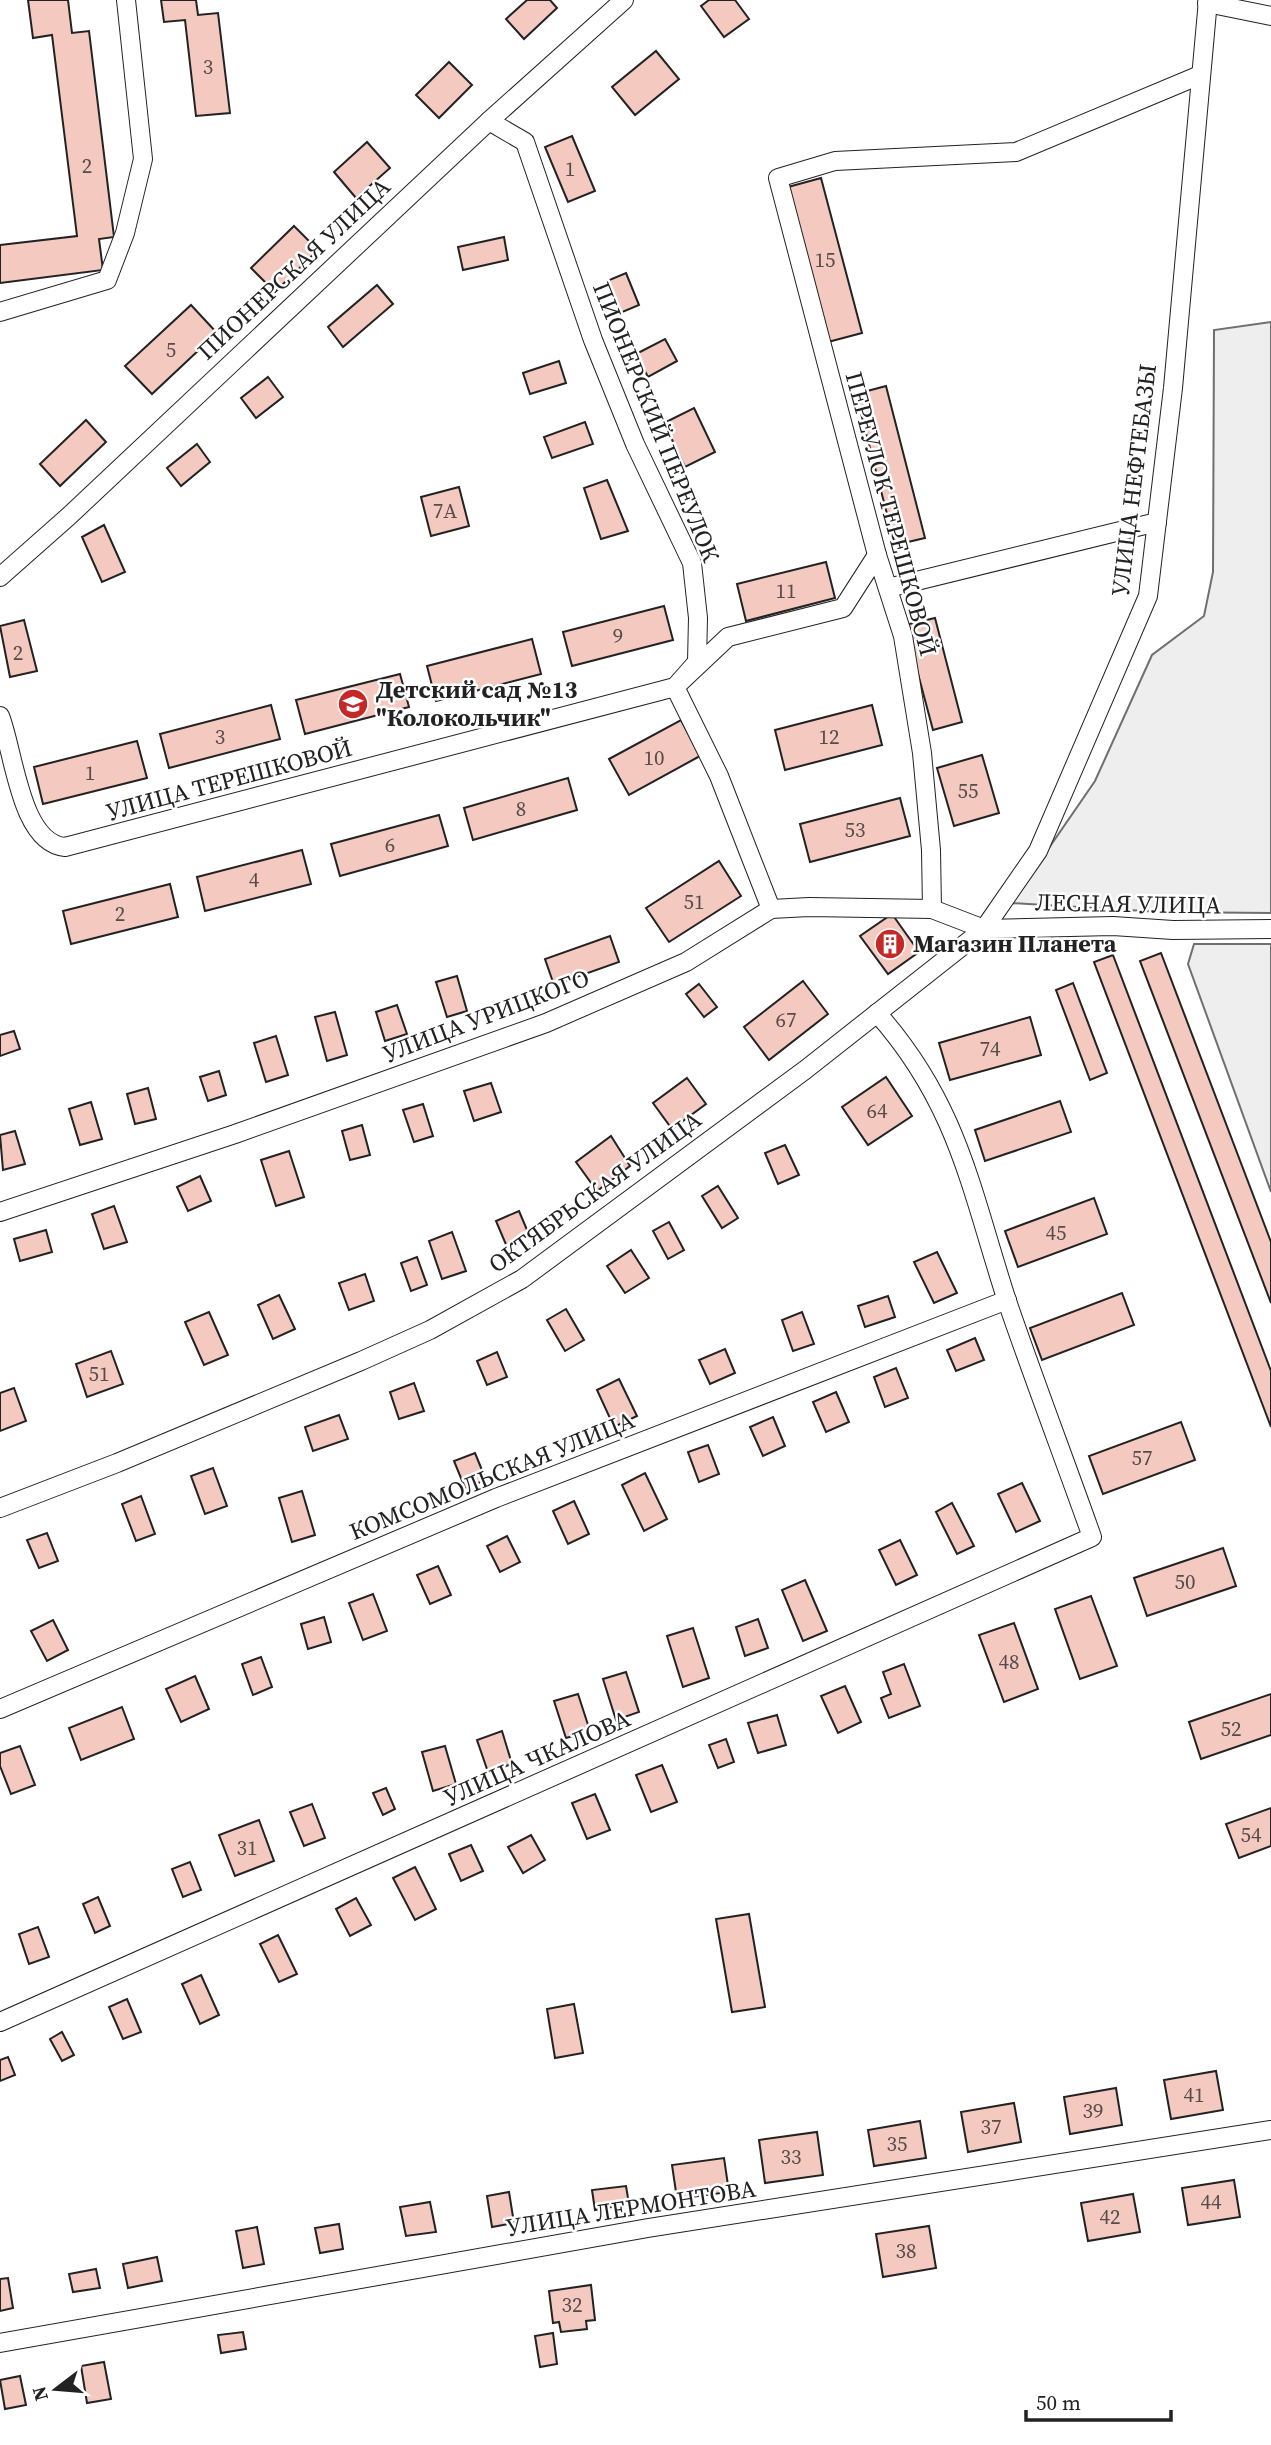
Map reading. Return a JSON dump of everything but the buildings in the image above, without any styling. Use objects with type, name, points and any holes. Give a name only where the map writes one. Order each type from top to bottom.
[{"type":"street","points":[[0,312],[107,280],[125,233],[143,159],[126,0]]},
{"type":"street","name":"ПИОНЕРСКАЯ УЛИЦА","points":[[0,577],[69,516],[489,121],[624,0]]},
{"type":"street","points":[[1208,1],[1271,16]]},
{"type":"street","name":"УЛИЦА НЕФТЕБАЗЫ","points":[[984,929],[1038,850],[1148,596],[1173,388],[1208,1]]},
{"type":"street","name":"ПЕРЕУЛОК ТЕРЕШКОВОЙ","points":[[932,909],[931,850],[922,753],[903,636],[877,555],[778,178],[835,161],[1016,152],[1200,75]]},
{"type":"street","name":"ПИОНЕРСКИЙ ПЕРЕУЛОК","points":[[489,121],[525,142],[593,341],[635,444],[692,563],[698,618],[697,662],[675,687]]},
{"type":"street","points":[[888,588],[1157,522]]},
{"type":"street","name":"УЛИЦА ТЕРЕШКОВОЙ","points":[[0,716],[26,809],[38,832],[52,846],[65,847],[675,687],[728,637],[843,608],[877,555]]},
{"type":"street","points":[[675,687],[719,776],[771,909]]},
{"type":"street","name":"УЛИЦА УРИЦКОГО","points":[[1,1209],[235,1134],[546,1023],[686,962],[771,909],[932,909],[984,929]]},
{"type":"street","name":"ЛЕСНАЯ УЛИЦА","points":[[984,929],[1114,926],[1173,930],[1271,929]]},
{"type":"street","name":"ОКТЯБРЬСКАЯ УЛИЦА","points":[[0,1508],[117,1463],[361,1361],[430,1330],[522,1279],[805,1070],[984,929]]},
{"type":"street","points":[[877,1013],[902,1041],[937,1094],[970,1174],[1007,1300]]},
{"type":"street","name":"УЛИЦА ЧКАЛОВА","points":[[0,2022],[1092,1537],[1007,1300]]},
{"type":"street","name":"КОМСОМОЛЬСКАЯ УЛИЦА","points":[[0,1709],[496,1498],[1007,1300]]},
{"type":"street","name":"УЛИЦА ЛЕРМОНТОВА","points":[[0,2343],[648,2228],[1271,2130]]},
{"type":"shaded area","points":[[1271,322],[1271,913],[1161,912],[1011,903],[1095,781],[1152,655],[1204,616],[1213,572],[1214,330]]},
{"type":"shaded area","points":[[1194,944],[1271,944],[1271,1192],[1188,964]]},
{"type":"place","name":"Детский сад №13 \"Колокольчик\"","points":[[353,704]]},
{"type":"place","name":"Магазин Планета","points":[[890,944]]}]
